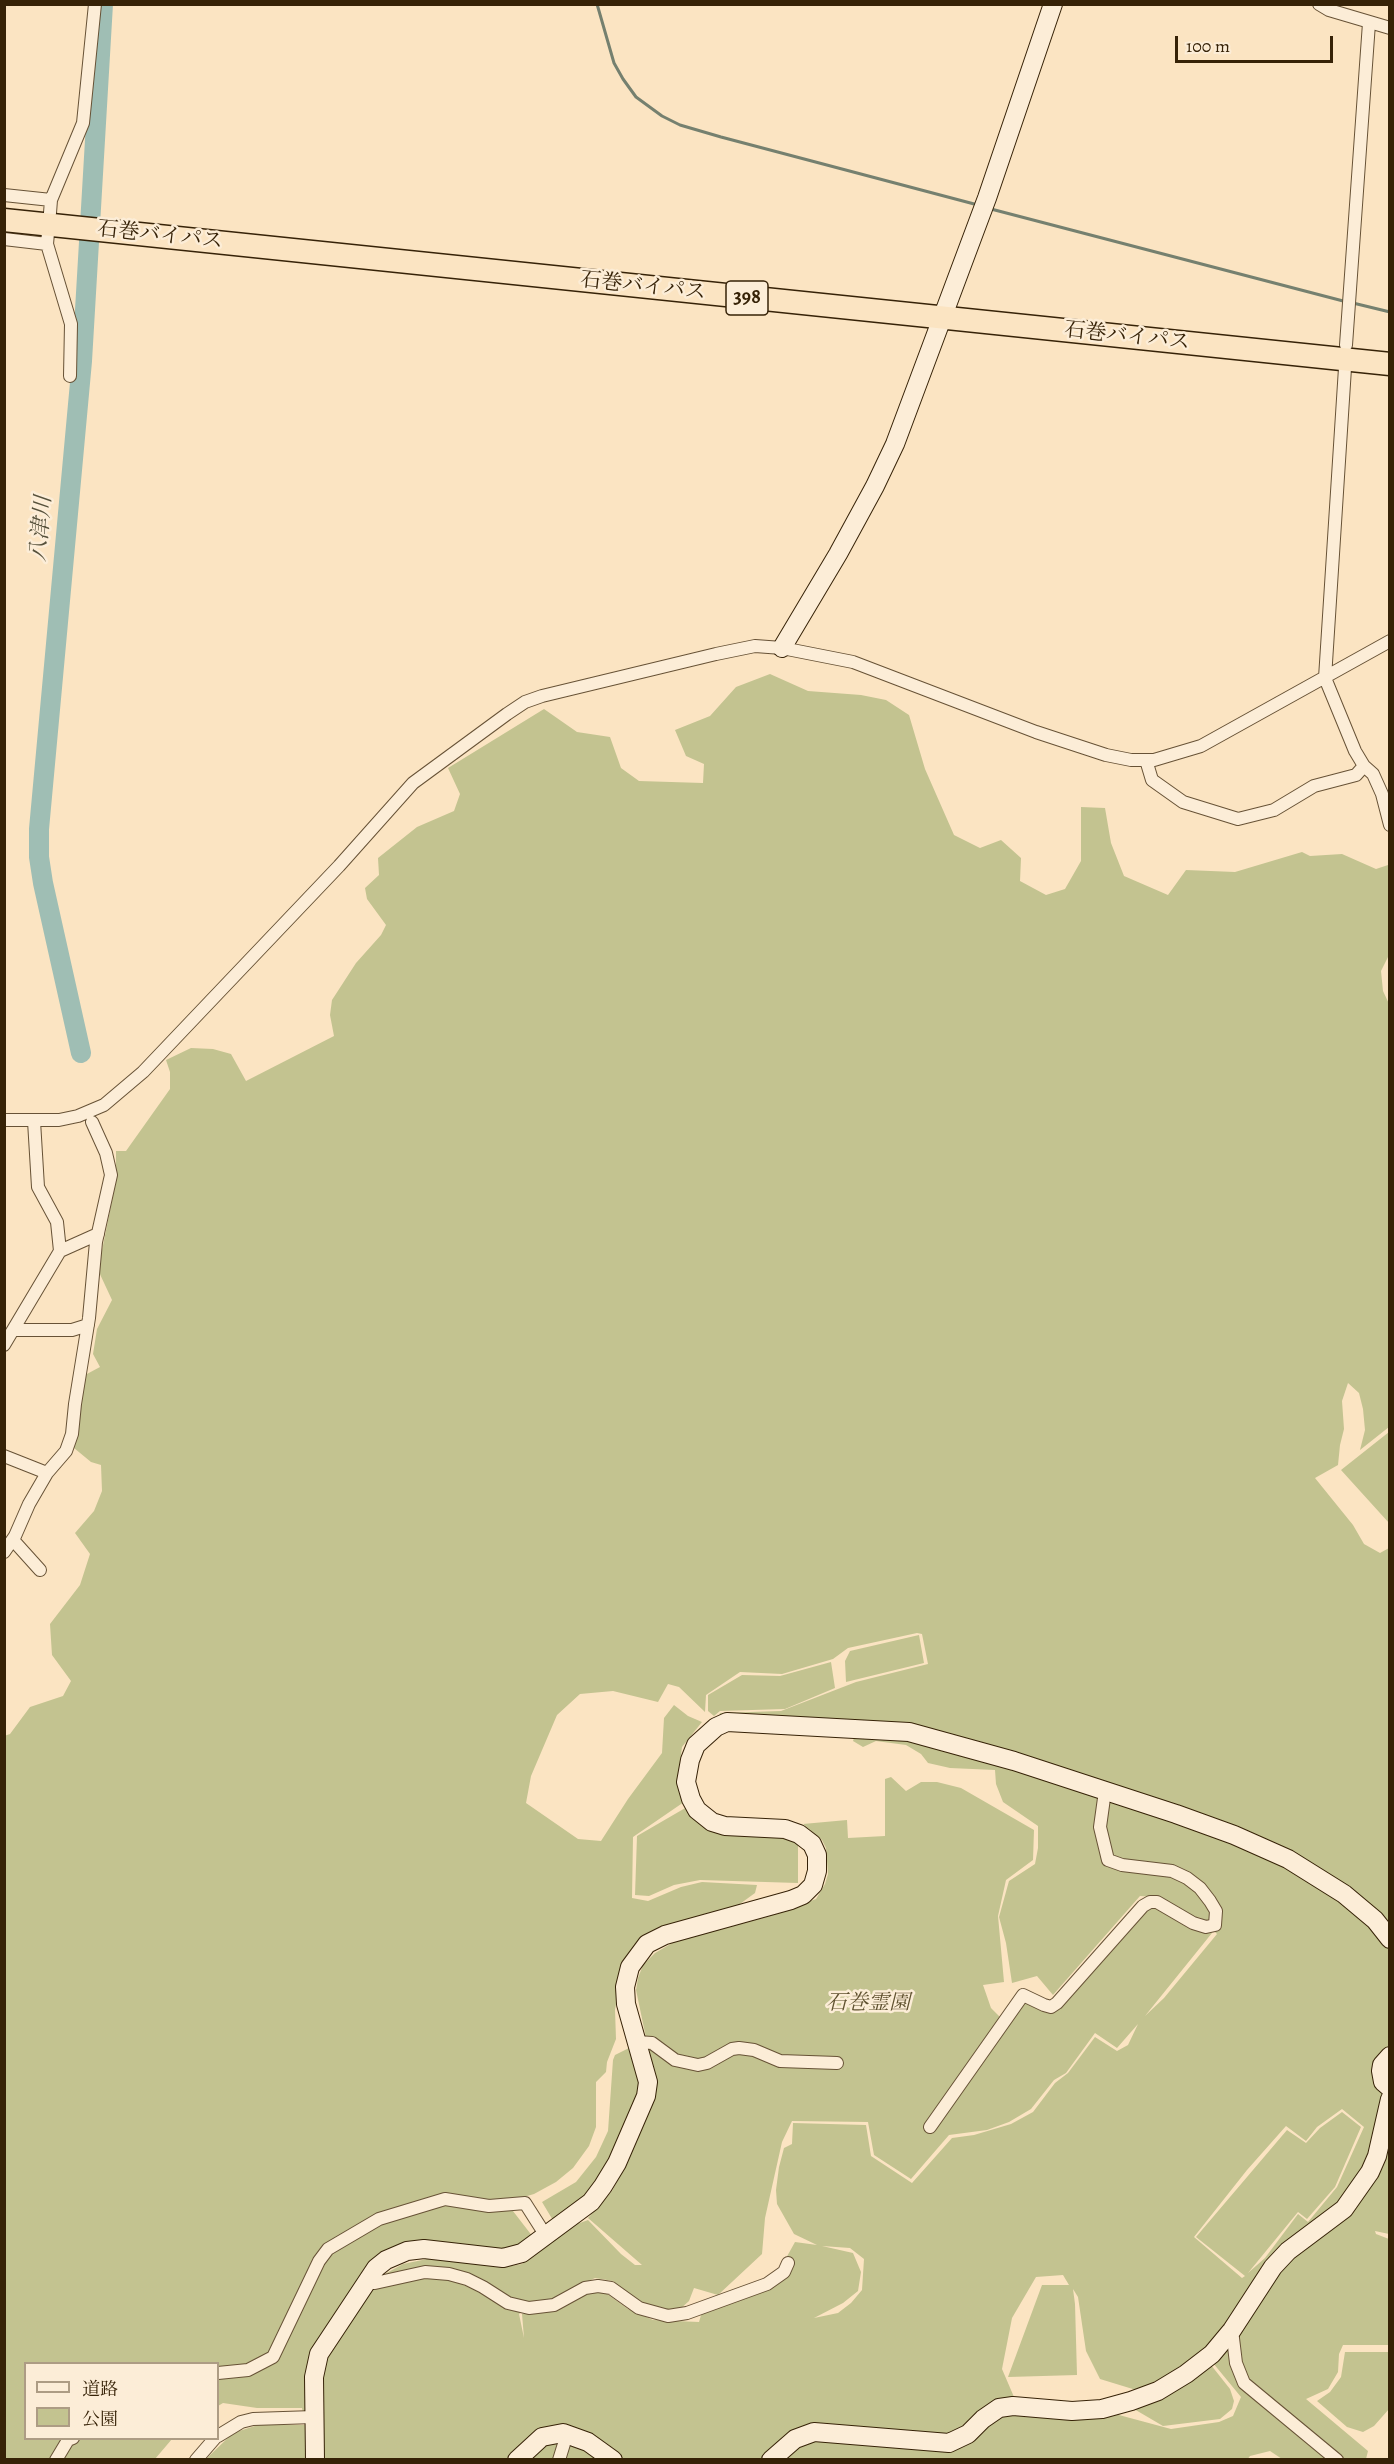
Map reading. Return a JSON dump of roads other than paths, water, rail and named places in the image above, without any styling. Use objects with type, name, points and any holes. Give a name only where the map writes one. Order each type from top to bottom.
[{"type":"highway","name":"石巻バイパス","points":[[4,220],[1389,364]]},
{"type":"street","points":[[4,195],[50,206],[83,123],[95,4]]},
{"type":"street","points":[[782,648],[875,486],[894,444],[983,207],[1053,4]]},
{"type":"street","points":[[1319,4],[1389,28]]},
{"type":"street","points":[[1346,345],[1369,23]]},
{"type":"street","points":[[4,239],[47,238],[71,324],[70,376]]},
{"type":"street","points":[[1345,368],[1325,678],[1355,751],[1364,766],[1373,774],[1382,794],[1389,825]]},
{"type":"street","points":[[4,1120],[59,1120],[78,1116],[105,1105],[143,1072],[332,874],[413,783],[525,702],[716,654],[755,646],[782,648],[853,662],[969,708],[1096,752],[1131,760],[1146,760],[1178,754],[1201,746],[1389,640]]},
{"type":"street","points":[[1146,760],[1152,780],[1183,802],[1238,819],[1275,810],[1314,786],[1356,775],[1364,766]]},
{"type":"street","points":[[34,1121],[38,1187],[57,1222],[60,1251]]},
{"type":"street","points":[[4,1552],[47,1473],[66,1451],[72,1434],[98,1234],[111,1175],[106,1152],[92,1122]]},
{"type":"street","points":[[4,1345],[15,1330],[43,1276],[60,1251],[98,1234]]},
{"type":"street","points":[[15,1330],[72,1330],[88,1324]]},
{"type":"street","points":[[4,1456],[47,1473]]},
{"type":"street","points":[[13,1539],[40,1570]]},
{"type":"street","points":[[315,2460],[314,2377],[319,2354],[376,2268],[407,2251],[424,2249],[503,2258],[522,2253],[591,2202],[617,2163],[646,2096],[648,2082],[626,2004],[625,1987],[630,1967],[648,1944],[665,1935],[790,1900],[803,1894],[813,1885],[817,1871],[817,1855],[812,1844],[799,1834],[784,1829],[725,1826],[712,1822],[698,1810],[691,1799],[687,1782],[690,1760],[696,1745],[716,1726],[728,1722],[909,1732],[1014,1761],[1224,1831],[1288,1859],[1344,1894],[1375,1920],[1389,1939]]},
{"type":"street","points":[[930,2127],[1023,1995],[1051,2007],[1057,2003],[1143,1906],[1156,1902],[1193,1923],[1206,1926],[1215,1925],[1216,1911],[1200,1888],[1187,1878],[1172,1871],[1122,1865],[1108,1860],[1100,1827],[1105,1791]]},
{"type":"street","points":[[637,2042],[652,2043],[675,2060],[698,2065],[707,2064],[732,2049],[740,2048],[754,2050],[780,2061],[837,2063]]},
{"type":"street","points":[[1389,2056],[1381,2070],[1383,2082],[1389,2088]]},
{"type":"street","points":[[771,2460],[795,2439],[814,2432],[949,2443],[968,2434],[983,2419],[999,2408],[1014,2406],[1072,2411],[1102,2409],[1158,2391],[1212,2355],[1232,2330],[1273,2267],[1288,2251],[1344,2209],[1360,2188],[1377,2156],[1389,2099]]},
{"type":"street","points":[[219,2373],[248,2370],[273,2357],[314,2271],[328,2249],[379,2219],[445,2199],[489,2206],[525,2204],[546,2236]]},
{"type":"street","points":[[365,2283],[375,2283],[425,2272],[449,2274],[467,2279],[508,2302],[529,2308],[554,2305],[585,2288],[598,2286],[611,2288],[639,2308],[668,2316],[687,2313],[767,2284],[784,2272],[788,2263]]},
{"type":"street","points":[[1232,2330],[1236,2363],[1244,2383],[1337,2460]]},
{"type":"street","points":[[219,2435],[240,2422],[253,2419],[314,2417]]},
{"type":"street","points":[[517,2460],[542,2438],[562,2433],[588,2442],[613,2460]]},
{"type":"street","points":[[558,2460],[567,2434]]},
{"type":"street","points":[[56,2460],[68,2440]]},
{"type":"street","points":[[195,2460],[213,2440]]},
{"type":"waterway","name":"八津川","points":[[81,1053],[43,883],[39,857],[39,829],[82,361],[103,4]]},
{"type":"waterway","points":[[597,4],[614,63],[623,79],[636,97],[662,116],[680,125],[721,137],[978,205]]},
{"type":"waterway","points":[[991,209],[1347,302]]},
{"type":"waterway","points":[[1353,303],[1390,312]]},
{"type":"park label","name":"石巻霊園","points":[[868,2004]]}]
